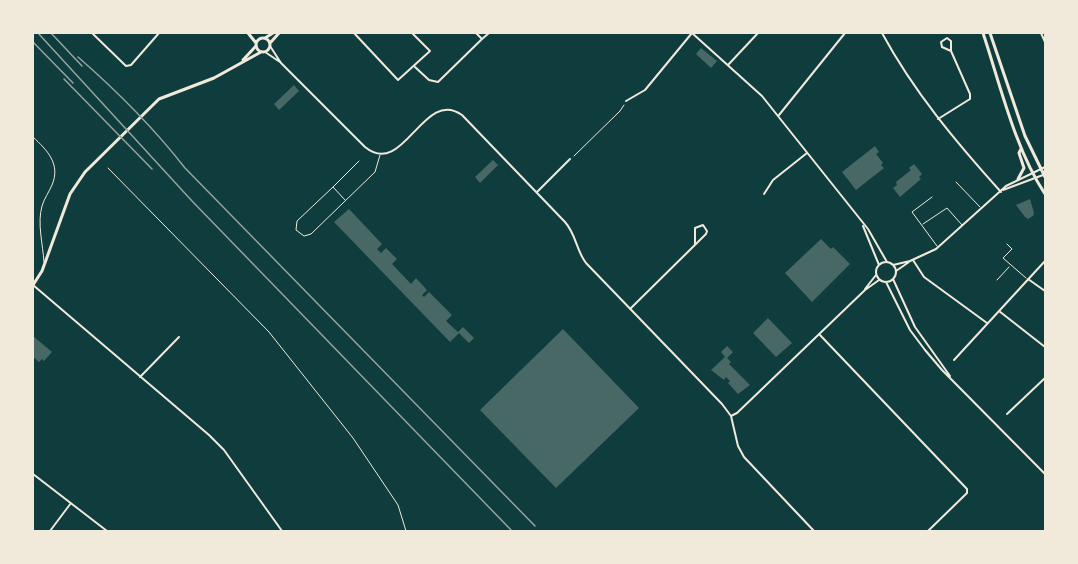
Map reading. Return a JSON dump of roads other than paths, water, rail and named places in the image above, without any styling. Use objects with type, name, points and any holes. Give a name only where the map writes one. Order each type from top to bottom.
[{"type":"main road","points":[[248,33],[263,52]]},
{"type":"main road","points":[[254,33],[270,45]]},
{"type":"main road","points":[[242,62],[256,44],[273,33]]},
{"type":"main road","points":[[33,285],[44,266],[74,187],[108,150],[159,99],[214,78],[263,52],[279,33]]},
{"type":"main road","points":[[983,33],[1021,148],[1045,194]]},
{"type":"main road","points":[[990,33],[1025,135],[1045,176]]},
{"type":"main road","points":[[1018,179],[1024,168],[1019,153],[1021,148]]},
{"type":"street","points":[[92,33],[124,65],[128,66],[159,33]]},
{"type":"street","points":[[354,33],[398,80],[430,51],[412,33]]},
{"type":"street","points":[[476,33],[482,39]]},
{"type":"street","points":[[414,66],[429,80],[438,82],[489,33]]},
{"type":"street","points":[[626,101],[645,90],[692,33],[759,92],[779,116],[863,226],[879,265]]},
{"type":"street","points":[[728,65],[758,33]]},
{"type":"street","points":[[779,116],[845,33]]},
{"type":"street","points":[[882,33],[909,78],[938,119],[1002,191]]},
{"type":"street","points":[[1041,33],[1045,42]]},
{"type":"street","points":[[938,119],[968,101],[970,96],[951,51],[950,40],[943,39],[942,47],[951,51]]},
{"type":"street","points":[[270,45],[281,63],[365,147],[380,155],[396,149],[436,112],[452,109],[462,115],[569,226],[581,257],[731,416],[738,446],[744,457],[814,531]]},
{"type":"street","points":[[263,52],[281,63]]},
{"type":"street","points":[[764,194],[773,180],[807,153]]},
{"type":"street","points":[[537,192],[570,159]]},
{"type":"street","points":[[956,383],[928,348],[915,327],[893,279],[896,271],[938,248],[981,208],[1018,179],[1045,167]]},
{"type":"street","points":[[1002,191],[1045,176]]},
{"type":"street","points":[[630,309],[695,245],[706,234],[707,231],[703,225],[695,228],[695,245]]},
{"type":"street","points":[[863,226],[868,229],[886,262],[893,265],[911,261]]},
{"type":"street","points":[[911,261],[924,277],[987,323]]},
{"type":"street","points":[[954,360],[1045,261]]},
{"type":"street","points":[[865,290],[876,275],[879,265],[886,262]]},
{"type":"street","points":[[893,265],[896,271]]},
{"type":"street","points":[[876,275],[879,280],[886,282],[893,279]]},
{"type":"street","points":[[1028,279],[1045,291]]},
{"type":"street","points":[[731,416],[737,413],[865,290],[879,280]]},
{"type":"street","points":[[886,282],[910,330],[942,370],[1045,474]]},
{"type":"street","points":[[33,285],[209,435],[224,450],[282,531]]},
{"type":"street","points":[[999,311],[1045,347]]},
{"type":"street","points":[[819,334],[967,489],[967,493],[928,531]]},
{"type":"street","points":[[140,377],[179,337]]},
{"type":"street","points":[[1007,414],[1045,378]]},
{"type":"street","points":[[33,474],[107,531]]},
{"type":"street","points":[[50,531],[71,503]]},
{"type":"lane","points":[[33,137],[51,156],[54,164],[54,181],[42,206],[44,266]]},
{"type":"lane","points":[[359,161],[297,221],[298,232],[304,236],[311,234],[375,172],[380,155]]},
{"type":"lane","points":[[956,182],[981,208]]},
{"type":"lane","points":[[333,187],[345,200]]},
{"type":"lane","points":[[932,197],[912,212],[938,248]]},
{"type":"lane","points":[[922,226],[947,208],[962,226]]},
{"type":"lane","points":[[1007,244],[1012,249],[1003,258],[1028,279]]},
{"type":"lane","points":[[997,280],[1011,265]]},
{"type":"railway","points":[[38,33],[192,201],[512,531]]},
{"type":"railway","points":[[51,33],[82,66]]},
{"type":"railway","points":[[33,42],[73,83]]},
{"type":"railway","points":[[78,57],[134,110],[185,168],[535,526]]},
{"type":"railway","points":[[64,79],[152,169]]}]
